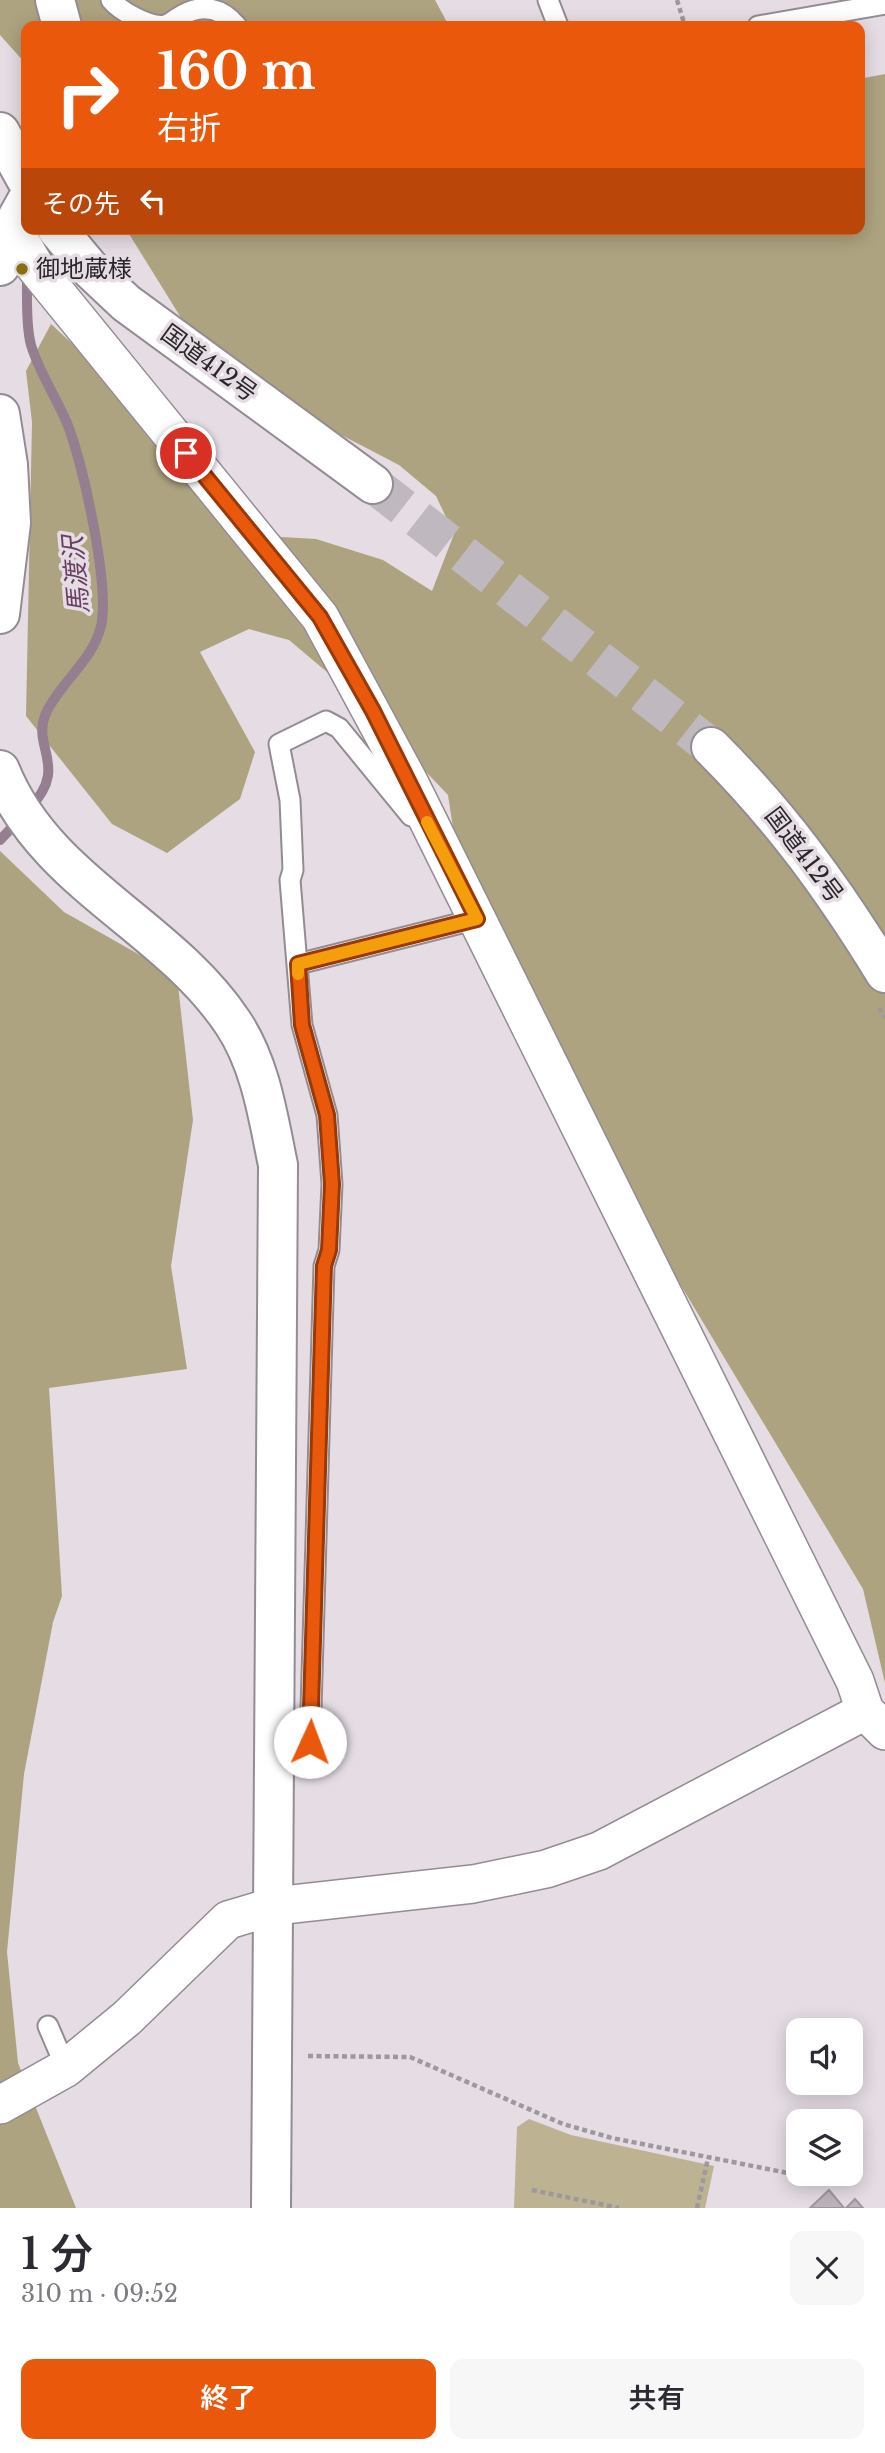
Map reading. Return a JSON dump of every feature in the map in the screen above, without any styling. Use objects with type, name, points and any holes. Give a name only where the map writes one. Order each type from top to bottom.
[{"type":"main road","points":[[55,0],[61,21]]},
{"type":"main road","points":[[0,132],[21,170]]},
{"type":"main road","points":[[0,266],[20,215]]},
{"type":"main road","name":"国道412号","points":[[62,235],[92,271],[126,303],[373,484]]},
{"type":"main road","points":[[0,414],[8,465],[11,523],[0,614]]},
{"type":"main road","name":"国道412号","points":[[711,747],[755,790],[811,859],[885,973]]},
{"type":"main road","points":[[0,770],[10,794],[30,826],[54,856],[191,971],[234,1024],[262,1087],[278,1165],[271,2208]]},
{"type":"street","points":[[0,2105],[66,2068],[127,2018],[228,1920],[275,1906],[473,1884],[546,1869],[610,1845],[875,1721],[373,711],[320,617],[36,268],[26,235]]},
{"type":"lane","points":[[111,0],[120,9],[148,21]]},
{"type":"lane","points":[[548,0],[556,21]]},
{"type":"lane","points":[[787,21],[885,4]]},
{"type":"lane","points":[[173,21],[192,10],[204,7],[216,10],[230,21]]},
{"type":"lane","points":[[276,1744],[310,1742],[324,1266],[329,1250],[332,1184],[327,1115],[302,1025],[290,880],[293,870],[290,800],[279,744],[326,721],[339,728],[411,816],[422,811]]},
{"type":"lane","points":[[298,964],[477,919]]},
{"type":"lane","points":[[48,2026],[66,2068]]},
{"type":"path","points":[[677,0],[683,21]]},
{"type":"path","points":[[274,2055],[410,2057],[563,2124],[786,2173]]},
{"type":"path","points":[[697,2208],[708,2158]]},
{"type":"path","points":[[532,2190],[619,2208]]},
{"type":"shaded area","points":[[0,0],[435,0],[446,21],[21,21],[21,58],[0,35]]},
{"type":"shaded area","points":[[885,74],[885,1683],[863,1589],[508,997],[467,919],[448,795],[346,688],[289,640],[249,629],[200,652],[255,752],[240,799],[167,853],[112,824],[26,716],[32,422],[26,371],[51,324],[281,537],[316,539],[383,560],[432,591],[454,534],[436,496],[399,465],[303,415],[188,329],[130,235],[865,235],[865,78]]},
{"type":"shaded area","points":[[0,851],[64,912],[177,976],[193,1120],[171,1266],[187,1369],[49,1388],[62,1596],[53,1622],[24,1774],[7,1952],[18,2063],[76,2208],[0,2208]]},
{"type":"shaded area","points":[[529,2119],[571,2135],[714,2166],[705,2208],[514,2208],[517,2127]]},
{"type":"building","points":[[829,2190],[844,2208],[810,2208]]},
{"type":"building","points":[[855,2199],[863,2208],[846,2208]]},
{"type":"waterway","name":"馬渡沢","points":[[27,282],[29,338],[38,365],[67,423],[80,466],[93,524],[103,607],[97,638],[47,711],[42,735],[47,757],[47,780],[41,794],[29,809]]},
{"type":"waterway","name":"馬渡沢","points":[[0,840],[19,820]]},
{"type":"tunnel","points":[[373,484],[711,747]]},
{"type":"slow traffic","points":[[298,974],[298,964],[477,919],[427,822]]},
{"type":"place","name":"御地蔵様","points":[[22,269]]},
{"type":"route","points":[[186,453],[320,617],[373,711],[477,919],[298,964],[302,1025],[327,1115],[332,1184],[329,1250],[324,1266],[310,1742]]}]
